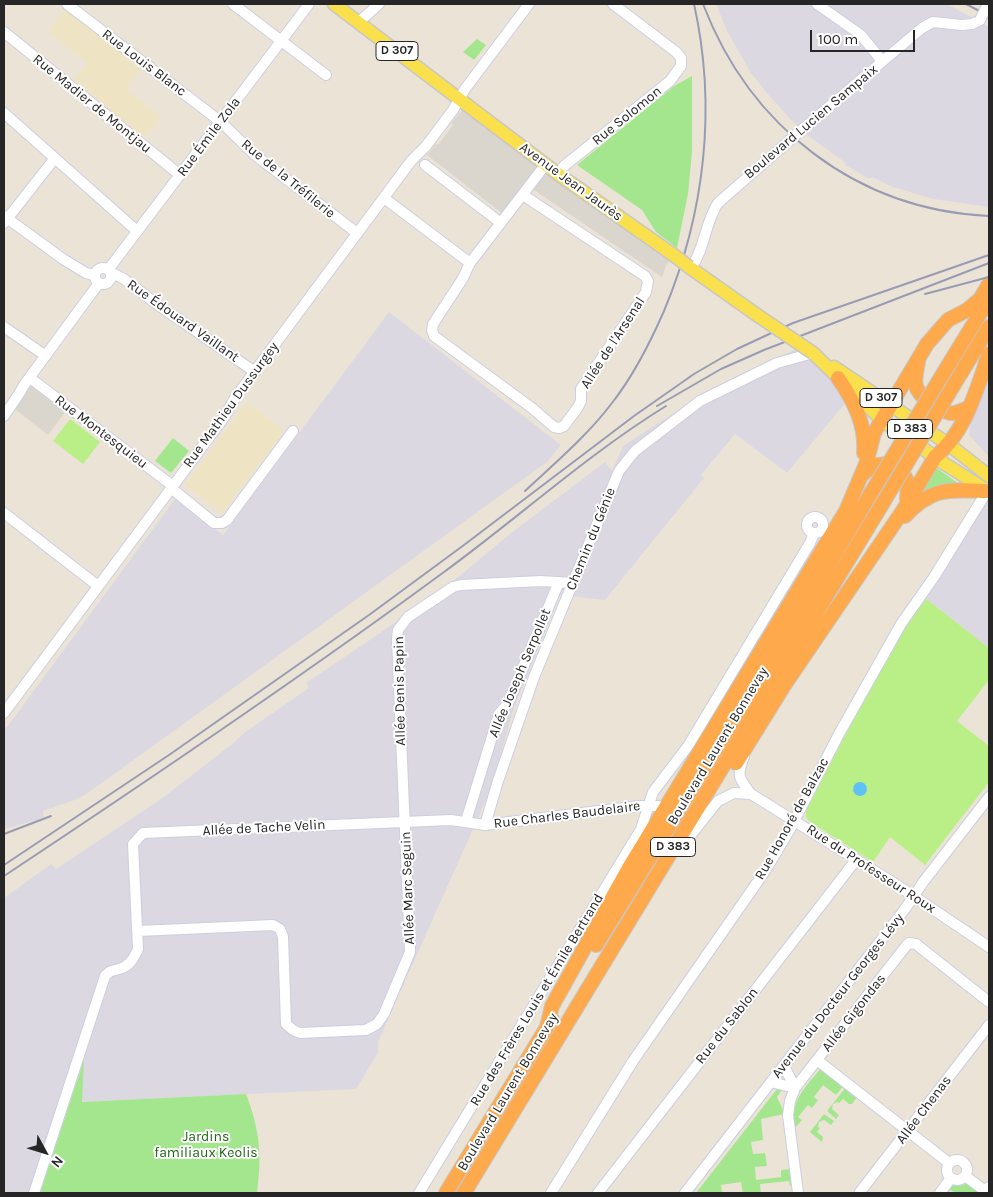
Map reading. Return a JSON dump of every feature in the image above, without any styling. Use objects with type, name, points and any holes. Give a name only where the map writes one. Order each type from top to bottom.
[{"type":"highway","points":[[547,1027],[552,1006],[629,868],[853,497],[866,464],[872,438],[890,404],[930,339],[948,320],[972,306],[987,292]]},
{"type":"highway","name":"Boulevard Laurent Bonnevay","points":[[446,1193],[800,614],[949,364],[987,292]]},
{"type":"highway","name":"Boulevard Laurent Bonnevay","points":[[467,1190],[989,327]]},
{"type":"highway","points":[[652,882],[683,845],[770,708],[902,512],[934,457],[948,444],[960,428],[989,354]]},
{"type":"highway","points":[[919,357],[916,382],[921,394],[938,407],[951,413],[968,408]]},
{"type":"highway","points":[[838,378],[853,400],[862,423],[865,446],[861,476]]},
{"type":"highway","points":[[861,476],[874,466],[884,463],[901,471],[909,487],[902,512]]},
{"type":"highway","points":[[884,539],[912,509],[921,501],[934,494],[954,490],[989,490]]},
{"type":"main road","name":"Avenue Jean Jaurès","points":[[334,4],[558,174],[813,353]]},
{"type":"main road","name":"D 307","points":[[813,353],[882,420],[934,457]]},
{"type":"main road","name":"D 307","points":[[813,353],[948,444]]},
{"type":"main road","points":[[948,444],[989,476]]},
{"type":"main road","points":[[934,457],[989,490]]},
{"type":"street","name":"Rue Louis Blanc","points":[[67,4],[221,122]]},
{"type":"street","points":[[233,4],[326,75]]},
{"type":"street","name":"Rue Émile Zola","points":[[109,271],[137,230],[309,4]]},
{"type":"street","points":[[358,22],[379,4]]},
{"type":"street","name":"Rue Mathieu Dussurgey","points":[[4,713],[225,416],[235,398],[357,233],[411,161],[426,146],[453,110],[465,89],[529,4]]},
{"type":"street","name":"Rue Solomon","points":[[558,174],[564,166],[670,81],[681,66],[681,58],[676,52],[613,4]]},
{"type":"street","points":[[817,4],[861,34],[882,61]]},
{"type":"street","name":"Boulevard Lucien Sampaix","points":[[690,267],[698,255],[713,210],[718,203],[922,28],[933,22],[962,25],[972,24],[980,20],[988,4]]},
{"type":"street","name":"Rue Madier de Montjau","points":[[4,32],[180,175]]},
{"type":"street","points":[[4,113],[137,230]]},
{"type":"street","name":"Rue de la Tréfilerie","points":[[221,122],[255,155],[357,233]]},
{"type":"street","points":[[55,158],[5,219],[63,259],[97,279]]},
{"type":"street","name":"Allée de l'Arsenal","points":[[523,195],[645,276],[648,281],[646,292],[581,389],[581,401],[578,407],[564,426],[559,428],[554,427],[532,408],[434,336],[432,330],[433,324],[463,278],[470,263],[546,164]]},
{"type":"street","points":[[425,165],[501,222]]},
{"type":"street","points":[[384,198],[470,263]]},
{"type":"street","points":[[4,416],[97,279],[98,269],[105,268],[109,271]]},
{"type":"street","name":"Rue Édouard Vaillant","points":[[109,271],[124,279],[255,372]]},
{"type":"street","points":[[4,327],[46,356]]},
{"type":"street","name":"Chemin du Génie","points":[[485,825],[534,677],[619,471],[635,451],[700,401],[778,363],[813,353]]},
{"type":"street","name":"Rue Montesquieu","points":[[30,378],[172,487],[214,522],[222,523],[228,520],[294,431]]},
{"type":"street","name":"Rue Honoré de Balzac","points":[[551,1193],[633,1061],[765,870],[794,820],[867,682],[901,624],[934,577],[989,490]]},
{"type":"street","name":"Rue des Frères Louis et Émile Bertrand","points":[[420,1193],[641,829],[653,792],[688,746],[806,551],[814,533],[807,527],[810,520],[818,518],[823,524],[837,518],[853,497]]},
{"type":"street","points":[[4,513],[98,586]]},
{"type":"street","name":"Allée Joseph Serpollet","points":[[466,821],[499,714],[508,703],[559,582]]},
{"type":"street","name":"Allée Denis Papin","points":[[405,822],[396,639],[402,623],[447,590],[461,585],[573,583]]},
{"type":"street","points":[[751,794],[741,782],[739,771],[745,754],[770,708]]},
{"type":"street","points":[[683,845],[718,801],[734,793],[751,794]]},
{"type":"street","name":"Rue du Professeur Roux","points":[[751,794],[914,896],[989,947]]},
{"type":"street","name":"Avenue du Docteur Georges Lévy","points":[[685,1193],[989,797]]},
{"type":"street","name":"Rue Charles Baudelaire","points":[[485,825],[649,805],[666,808]]},
{"type":"street","name":"Allée de Tache Velin","points":[[34,1193],[105,976],[110,970],[120,969],[132,961],[138,949],[133,844],[143,833],[451,820],[485,825]]},
{"type":"street","name":"Allée Marc Seguin","points":[[138,931],[273,925],[280,929],[283,937],[286,1024],[300,1033],[366,1030],[377,1024],[384,1014],[410,952],[405,822]]},
{"type":"street","name":"Rue du Sablon","points":[[598,1193],[856,860]]},
{"type":"street","name":"Allée Gigondas","points":[[795,1088],[909,943],[916,944],[989,1002]]},
{"type":"street","name":"Allée Chenas","points":[[861,1193],[989,1025]]},
{"type":"street","points":[[817,1060],[949,1163]]},
{"type":"street","points":[[784,1066],[795,1088],[790,1101],[788,1115],[798,1193]]},
{"type":"street","points":[[771,1082],[795,1088]]},
{"type":"street","points":[[958,1159],[964,1162],[968,1169],[965,1176],[959,1180],[951,1178],[947,1170],[949,1163],[958,1159]]},
{"type":"street","points":[[965,1176],[984,1190],[989,1187]]},
{"type":"street","points":[[940,1193],[951,1178]]},
{"type":"shaded area","points":[[716,4],[947,4],[971,17],[978,15],[987,17],[984,24],[989,27],[989,207],[933,199],[890,186],[872,177],[869,179],[845,165],[846,163],[807,135],[804,138],[794,128],[796,125],[751,73],[727,31]]},
{"type":"shaded area","points":[[65,9],[142,67],[126,89],[161,117],[144,139],[73,81],[87,63],[48,31]]},
{"type":"shaded area","points":[[462,110],[535,164],[537,168],[503,214],[427,155],[436,144],[438,145],[453,125],[451,123]]},
{"type":"shaded area","points":[[545,173],[672,262],[667,263],[662,277],[531,188]]},
{"type":"shaded area","points":[[389,312],[561,445],[547,462],[85,795],[43,811],[44,818],[4,829],[4,726],[7,727],[175,499],[223,535]]},
{"type":"shaded area","points":[[796,349],[834,378],[848,400],[787,473],[735,434],[701,475],[704,478],[605,600],[560,595],[514,708],[490,791],[378,1042],[378,1053],[356,1089],[81,1102],[83,1062],[40,1193],[4,1193],[4,898],[51,864],[56,869],[161,799],[245,732],[309,688],[306,683],[439,593],[511,533],[605,462],[612,471],[623,446],[698,397]]},
{"type":"shaded area","points":[[989,373],[989,457],[969,435],[970,423]]},
{"type":"shaded area","points":[[30,378],[69,407],[48,435],[11,406]]},
{"type":"shaded area","points":[[247,402],[284,431],[222,513],[185,485]]},
{"type":"shaded area","points":[[989,497],[989,648],[924,597]]},
{"type":"green space","points":[[477,39],[486,45],[474,60],[463,52]]},
{"type":"green space","points":[[692,76],[692,152],[688,194],[677,248],[656,232],[642,210],[577,165],[674,86]]},
{"type":"green space","points":[[70,419],[100,442],[83,464],[53,441]]},
{"type":"green space","points":[[173,438],[189,451],[171,473],[155,461]]},
{"type":"green space","points":[[924,459],[962,486],[913,502],[925,475]]},
{"type":"green space","points":[[924,597],[989,648],[989,680],[957,721],[989,746],[989,782],[925,865],[890,837],[873,862],[810,822],[806,817],[806,811],[881,665]]},
{"type":"green space","name":"Jardins familiaux Keolis","points":[[84,1060],[82,1102],[246,1094],[259,1143],[257,1193],[40,1193]]},
{"type":"green space","points":[[821,1068],[844,1085],[836,1095],[823,1085],[814,1097],[818,1100],[812,1108],[808,1105],[798,1117],[802,1120],[795,1128],[794,1110],[796,1102]]},
{"type":"green space","points":[[846,1087],[858,1096],[852,1104],[843,1099],[839,1103],[833,1104],[832,1109],[839,1115],[836,1119],[827,1111]]},
{"type":"green space","points":[[777,1089],[782,1090],[777,1097],[784,1114],[761,1119],[763,1140],[751,1142],[753,1154],[765,1153],[767,1166],[755,1167],[756,1180],[781,1177],[781,1170],[792,1169],[792,1184],[790,1186],[789,1181],[760,1184],[761,1193],[743,1193],[741,1182],[721,1185],[722,1193],[696,1193]]},
{"type":"green space","points":[[824,1114],[834,1121],[831,1125],[824,1120],[819,1122],[818,1127],[820,1128],[817,1132],[823,1137],[822,1142],[810,1132]]},
{"type":"green space","points":[[968,1183],[982,1193],[955,1193],[951,1190],[946,1193],[952,1185],[960,1186]]},
{"type":"water","points":[[857,782],[863,782],[867,789],[863,796],[857,796],[853,792],[853,786]]},
{"type":"railway","points":[[525,491],[581,438],[620,392],[653,335],[678,274],[698,198],[703,159],[705,82],[694,4]]},
{"type":"railway","points":[[703,4],[723,48],[749,88],[779,124],[814,154],[853,179],[895,198],[941,210],[989,216]]},
{"type":"railway","points":[[966,4],[989,16]]},
{"type":"railway","points":[[4,865],[169,755],[369,615],[634,416],[694,374],[737,349],[793,323],[989,255]]},
{"type":"railway","points":[[657,406],[721,369],[764,350],[989,263]]},
{"type":"railway","points":[[925,294],[989,277]]},
{"type":"railway","points":[[4,876],[281,689],[472,551],[609,445],[666,406]]},
{"type":"railway","points":[[4,834],[51,816]]}]
